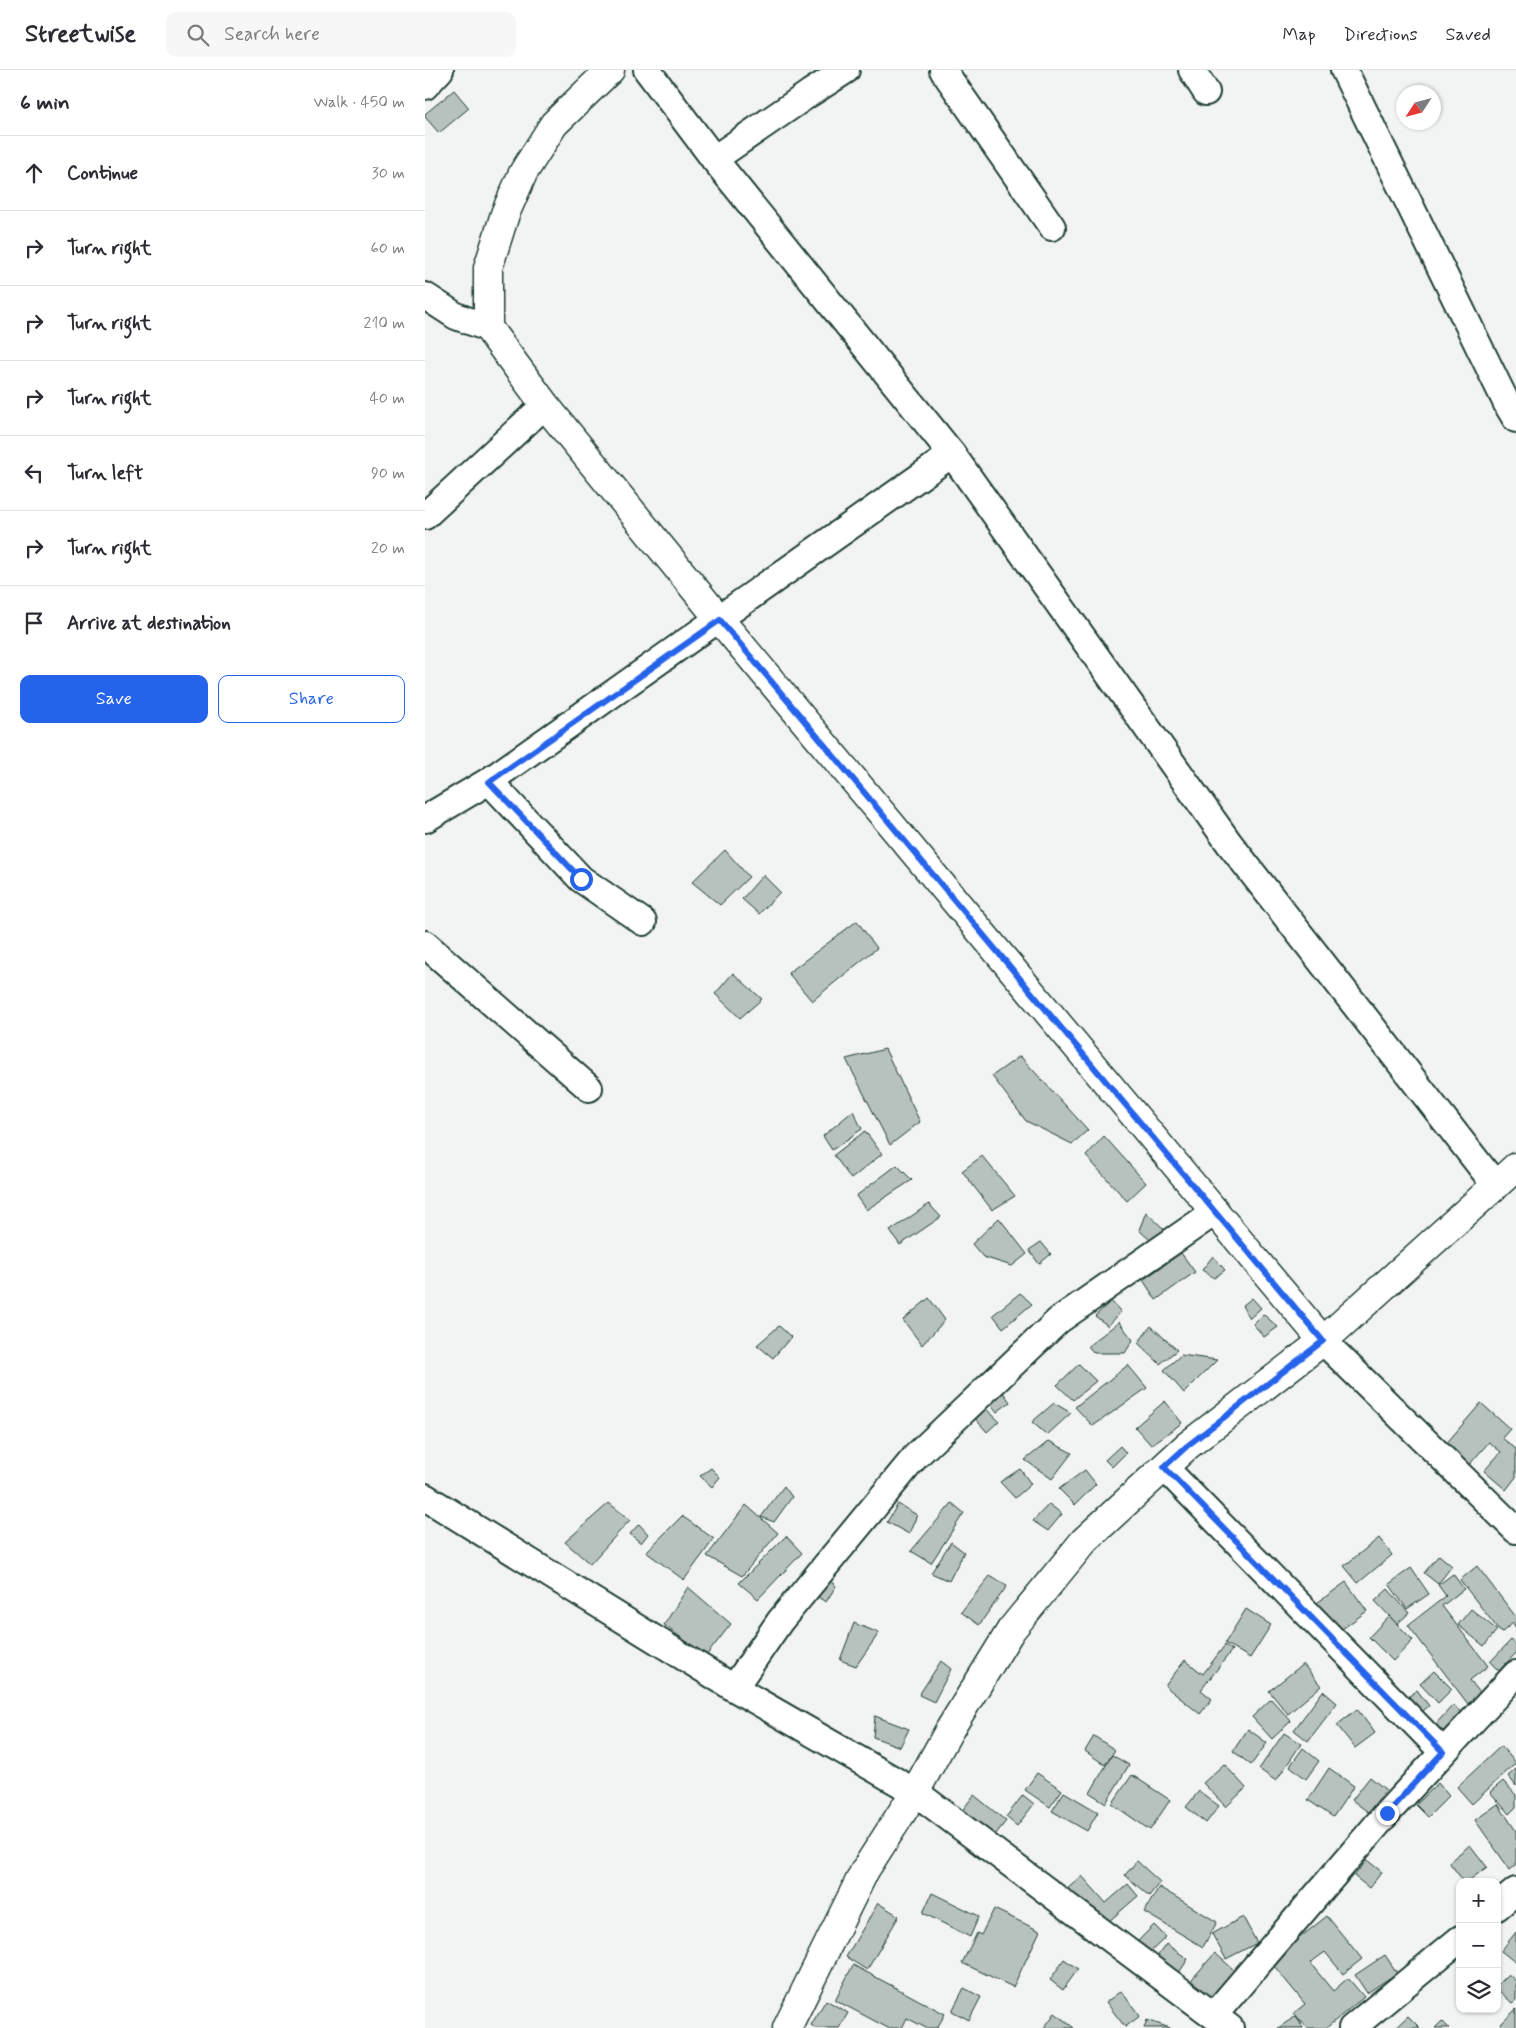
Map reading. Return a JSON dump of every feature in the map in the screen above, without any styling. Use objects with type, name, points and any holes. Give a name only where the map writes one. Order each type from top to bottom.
[{"type":"street","points":[[425,86],[440,70]]},
{"type":"street","points":[[488,328],[488,268],[505,214],[523,173],[554,124],[610,70]]},
{"type":"street","points":[[647,70],[714,160],[952,454],[1229,844],[1495,1186]]},
{"type":"street","points":[[714,160],[809,93],[847,70]]},
{"type":"street","points":[[943,70],[1052,227]]},
{"type":"street","points":[[1192,70],[1207,92]]},
{"type":"street","points":[[1344,70],[1516,419]]},
{"type":"street","points":[[425,296],[456,316],[488,328],[545,405],[720,620],[1323,1341],[1516,1530]]},
{"type":"street","points":[[425,516],[545,405]]},
{"type":"street","points":[[425,819],[489,782],[952,454]]},
{"type":"street","points":[[489,782],[581,879],[643,922]]},
{"type":"street","points":[[425,944],[589,1088]]},
{"type":"street","points":[[787,2028],[865,1870],[915,1792],[950,1729],[1011,1630],[1084,1541],[1187,1446],[1323,1341],[1516,1167]]},
{"type":"street","points":[[734,1688],[780,1621],[916,1456],[1059,1320],[1216,1211]]},
{"type":"street","points":[[1164,1467],[1443,1752]]},
{"type":"street","points":[[425,1497],[734,1688],[915,1792],[1222,2021],[1387,1813],[1516,1674]]},
{"type":"street","points":[[1501,1904],[1516,1891]]},
{"type":"street","points":[[1352,2028],[1456,1942]]},
{"type":"building","points":[[454,90],[469,108],[439,133],[425,117],[425,114]]},
{"type":"building","points":[[725,850],[749,877],[720,905],[692,882]]},
{"type":"building","points":[[763,875],[780,892],[759,914],[742,899]]},
{"type":"building","points":[[857,921],[877,948],[812,1001],[788,973]]},
{"type":"building","points":[[733,973],[762,999],[740,1018],[715,994]]},
{"type":"building","points":[[885,1049],[920,1122],[890,1145],[846,1059]]},
{"type":"building","points":[[1020,1056],[1088,1130],[1072,1144],[1026,1121],[992,1076]]},
{"type":"building","points":[[853,1111],[862,1129],[832,1150],[823,1136]]},
{"type":"building","points":[[865,1131],[882,1154],[851,1179],[834,1155]]},
{"type":"building","points":[[1104,1136],[1146,1183],[1127,1201],[1086,1156]]},
{"type":"building","points":[[982,1156],[1015,1196],[992,1210],[962,1171]]},
{"type":"building","points":[[897,1165],[912,1180],[866,1210],[856,1196]]},
{"type":"building","points":[[929,1204],[941,1217],[900,1245],[890,1231]]},
{"type":"building","points":[[1146,1212],[1165,1230],[1152,1242],[1139,1230]]},
{"type":"building","points":[[999,1218],[1027,1254],[1012,1266],[983,1257],[972,1244]]},
{"type":"building","points":[[1041,1242],[1051,1254],[1039,1264],[1029,1250]]},
{"type":"building","points":[[1181,1253],[1195,1272],[1156,1300],[1143,1280]]},
{"type":"building","points":[[1213,1256],[1225,1270],[1214,1278],[1202,1270]]},
{"type":"building","points":[[1020,1293],[1032,1304],[1003,1328],[993,1315]]},
{"type":"building","points":[[929,1298],[945,1320],[922,1345],[903,1320]]},
{"type":"building","points":[[1252,1298],[1261,1308],[1250,1318],[1242,1306]]},
{"type":"building","points":[[1111,1301],[1121,1312],[1108,1326],[1095,1316]]},
{"type":"building","points":[[1263,1314],[1278,1327],[1264,1337],[1253,1324]]},
{"type":"building","points":[[1119,1322],[1133,1340],[1125,1353],[1094,1353],[1088,1346]]},
{"type":"building","points":[[779,1326],[791,1337],[773,1358],[757,1345]]},
{"type":"building","points":[[1151,1326],[1177,1350],[1160,1364],[1138,1343]]},
{"type":"building","points":[[1181,1355],[1217,1360],[1184,1393],[1164,1370]]},
{"type":"building","points":[[1079,1364],[1096,1381],[1073,1400],[1057,1385]]},
{"type":"building","points":[[1128,1365],[1147,1388],[1093,1426],[1075,1407]]},
{"type":"building","points":[[1000,1388],[1010,1402],[997,1412],[986,1398]]},
{"type":"building","points":[[1165,1401],[1182,1423],[1151,1445],[1135,1427]]},
{"type":"building","points":[[1054,1403],[1071,1413],[1047,1435],[1032,1422]]},
{"type":"building","points":[[1481,1403],[1510,1429],[1502,1438],[1516,1449],[1516,1477],[1506,1490],[1484,1471],[1501,1452],[1489,1442],[1456,1480],[1432,1460]]},
{"type":"building","points":[[983,1406],[999,1421],[987,1432],[971,1414]]},
{"type":"building","points":[[1049,1441],[1072,1453],[1052,1479],[1025,1460]]},
{"type":"building","points":[[1120,1446],[1126,1453],[1112,1467],[1105,1460]]},
{"type":"building","points":[[711,1468],[720,1477],[712,1487],[700,1476]]},
{"type":"building","points":[[1020,1469],[1031,1484],[1015,1498],[1000,1482]]},
{"type":"building","points":[[1085,1470],[1096,1484],[1075,1505],[1059,1489]]},
{"type":"building","points":[[784,1486],[792,1497],[774,1522],[761,1517]]},
{"type":"building","points":[[609,1503],[630,1520],[590,1564],[565,1542]]},
{"type":"building","points":[[952,1503],[964,1513],[931,1563],[911,1551]]},
{"type":"building","points":[[898,1504],[917,1515],[909,1534],[887,1522]]},
{"type":"building","points":[[1049,1504],[1062,1514],[1048,1531],[1033,1521]]},
{"type":"building","points":[[746,1505],[778,1533],[742,1576],[707,1556]]},
{"type":"building","points":[[682,1516],[714,1539],[684,1580],[646,1552]]},
{"type":"building","points":[[639,1524],[648,1534],[641,1543],[630,1534]]},
{"type":"building","points":[[786,1536],[802,1553],[758,1599],[739,1583]]},
{"type":"building","points":[[1379,1538],[1392,1555],[1358,1583],[1344,1566]]},
{"type":"building","points":[[951,1542],[964,1552],[949,1581],[931,1573]]},
{"type":"building","points":[[1439,1555],[1452,1566],[1438,1584],[1424,1573]]},
{"type":"building","points":[[1477,1566],[1516,1617],[1516,1628],[1513,1623],[1501,1633],[1460,1580]]},
{"type":"building","points":[[1411,1568],[1429,1594],[1407,1609],[1389,1584]]},
{"type":"building","points":[[1453,1574],[1464,1589],[1442,1606],[1488,1666],[1470,1680],[1481,1694],[1468,1704],[1408,1625],[1446,1596],[1438,1585]]},
{"type":"building","points":[[825,1576],[836,1586],[826,1602],[811,1593]]},
{"type":"building","points":[[990,1576],[1007,1586],[979,1625],[961,1612]]},
{"type":"building","points":[[1346,1582],[1367,1611],[1331,1637],[1310,1608]]},
{"type":"building","points":[[688,1587],[731,1624],[706,1656],[664,1625]]},
{"type":"building","points":[[1388,1589],[1409,1613],[1397,1624],[1375,1601]]},
{"type":"building","points":[[1246,1609],[1271,1625],[1250,1658],[1225,1643]]},
{"type":"building","points":[[1471,1609],[1497,1630],[1484,1646],[1458,1625]]},
{"type":"building","points":[[1389,1616],[1413,1640],[1393,1661],[1369,1637]]},
{"type":"building","points":[[854,1623],[879,1633],[856,1666],[840,1660]]},
{"type":"building","points":[[1511,1640],[1516,1644],[1516,1653],[1499,1671],[1490,1662]]},
{"type":"building","points":[[1225,1645],[1232,1650],[1201,1690],[1212,1699],[1200,1714],[1165,1686],[1185,1660],[1203,1674]]},
{"type":"building","points":[[941,1661],[951,1669],[934,1702],[919,1695]]},
{"type":"building","points":[[1303,1664],[1321,1686],[1288,1714],[1269,1691]]},
{"type":"building","points":[[1434,1671],[1452,1689],[1438,1703],[1420,1684]]},
{"type":"building","points":[[1417,1690],[1429,1706],[1409,1722],[1397,1706]]},
{"type":"building","points":[[1323,1691],[1337,1703],[1308,1741],[1294,1730]]},
{"type":"building","points":[[1271,1699],[1291,1721],[1272,1739],[1252,1717]]},
{"type":"building","points":[[1453,1705],[1464,1715],[1444,1737],[1433,1727]]},
{"type":"building","points":[[1357,1709],[1375,1733],[1355,1748],[1337,1725]]},
{"type":"building","points":[[875,1716],[909,1729],[900,1747],[873,1737]]},
{"type":"building","points":[[1248,1729],[1267,1743],[1251,1765],[1233,1751]]},
{"type":"building","points":[[1284,1733],[1301,1744],[1276,1781],[1259,1769]]},
{"type":"building","points":[[1094,1736],[1115,1750],[1105,1765],[1085,1751]]},
{"type":"building","points":[[1501,1746],[1516,1763],[1472,1804],[1457,1787]]},
{"type":"building","points":[[1303,1748],[1319,1761],[1306,1779],[1290,1766]]},
{"type":"building","points":[[1112,1755],[1129,1765],[1106,1803],[1090,1793]]},
{"type":"building","points":[[1224,1764],[1246,1788],[1226,1807],[1203,1783]]},
{"type":"building","points":[[1329,1768],[1354,1786],[1333,1817],[1308,1800]]},
{"type":"building","points":[[1516,1769],[1516,1786],[1508,1776]]},
{"type":"building","points":[[1037,1773],[1062,1790],[1050,1807],[1025,1790]]},
{"type":"building","points":[[1132,1775],[1170,1800],[1150,1830],[1112,1804]]},
{"type":"building","points":[[1370,1777],[1386,1790],[1368,1812],[1352,1800]]},
{"type":"building","points":[[1503,1781],[1516,1795],[1516,1807],[1509,1814],[1490,1792]]},
{"type":"building","points":[[1438,1783],[1449,1796],[1428,1817],[1416,1805]]},
{"type":"building","points":[[1199,1791],[1219,1806],[1206,1823],[1186,1807]]},
{"type":"building","points":[[1064,1792],[1098,1812],[1087,1831],[1052,1811]]},
{"type":"building","points":[[974,1795],[1006,1821],[992,1839],[961,1812]]},
{"type":"building","points":[[1023,1795],[1034,1804],[1017,1826],[1006,1817]]},
{"type":"building","points":[[1498,1804],[1516,1831],[1516,1865],[1510,1870],[1475,1820]]},
{"type":"building","points":[[1470,1845],[1487,1867],[1472,1878],[1461,1878],[1449,1862]]},
{"type":"building","points":[[1367,1860],[1382,1872],[1369,1888],[1354,1876]]},
{"type":"building","points":[[1137,1861],[1160,1882],[1149,1896],[1125,1875]]},
{"type":"building","points":[[1082,1876],[1106,1903],[1128,1884],[1138,1896],[1101,1928],[1067,1889]]},
{"type":"building","points":[[1159,1887],[1217,1922],[1203,1947],[1144,1912]]},
{"type":"building","points":[[932,1893],[979,1916],[970,1937],[923,1913]]},
{"type":"building","points":[[878,1903],[899,1916],[867,1970],[846,1957]]},
{"type":"building","points":[[994,1909],[1040,1931],[1013,1987],[962,1963],[977,1933],[981,1935]]},
{"type":"building","points":[[1327,1916],[1362,1959],[1343,1974],[1325,1952],[1310,1963],[1333,1991],[1348,1978],[1364,1997],[1326,2028],[1307,2028],[1294,2013],[1305,2004],[1270,1961]]},
{"type":"building","points":[[1243,1917],[1257,1943],[1226,1959],[1212,1934]]},
{"type":"building","points":[[1154,1925],[1166,1937],[1146,1956],[1135,1944]]},
{"type":"building","points":[[1516,1932],[1516,1963],[1501,1951]]},
{"type":"building","points":[[1166,1944],[1188,1959],[1177,1976],[1154,1961]]},
{"type":"building","points":[[1215,1953],[1234,1970],[1198,2012],[1178,1995]]},
{"type":"building","points":[[1385,1955],[1397,1973],[1367,1993],[1355,1975]]},
{"type":"building","points":[[1064,1959],[1078,1969],[1063,1990],[1050,1980]]},
{"type":"building","points":[[853,1965],[945,2014],[937,2028],[926,2028],[907,2018],[902,2028],[888,2028],[835,2000]]},
{"type":"building","points":[[1508,1974],[1516,1981],[1516,2000],[1512,2003],[1501,1993],[1501,1981]]},
{"type":"building","points":[[964,1988],[981,1997],[969,2020],[952,2011]]},
{"type":"building","points":[[1121,1991],[1140,2016],[1125,2027],[1106,2002]]},
{"type":"building","points":[[826,2000],[848,2013],[839,2028],[815,2028],[811,2025]]},
{"type":"building","points":[[1516,2009],[1516,2028],[1497,2028]]},
{"type":"building","points":[[1055,2013],[1074,2028],[1044,2028]]},
{"type":"building","points":[[1296,2016],[1303,2028],[1278,2028]]},
{"type":"building","points":[[1408,2016],[1420,2028],[1395,2028]]},
{"type":"building","points":[[1147,2020],[1170,2028],[1144,2028]]},
{"type":"building","points":[[1442,2021],[1449,2028],[1435,2028]]},
{"type":"route","points":[[581,879],[489,782],[720,620],[1323,1341],[1187,1446],[1164,1467],[1443,1752],[1387,1813]]}]
